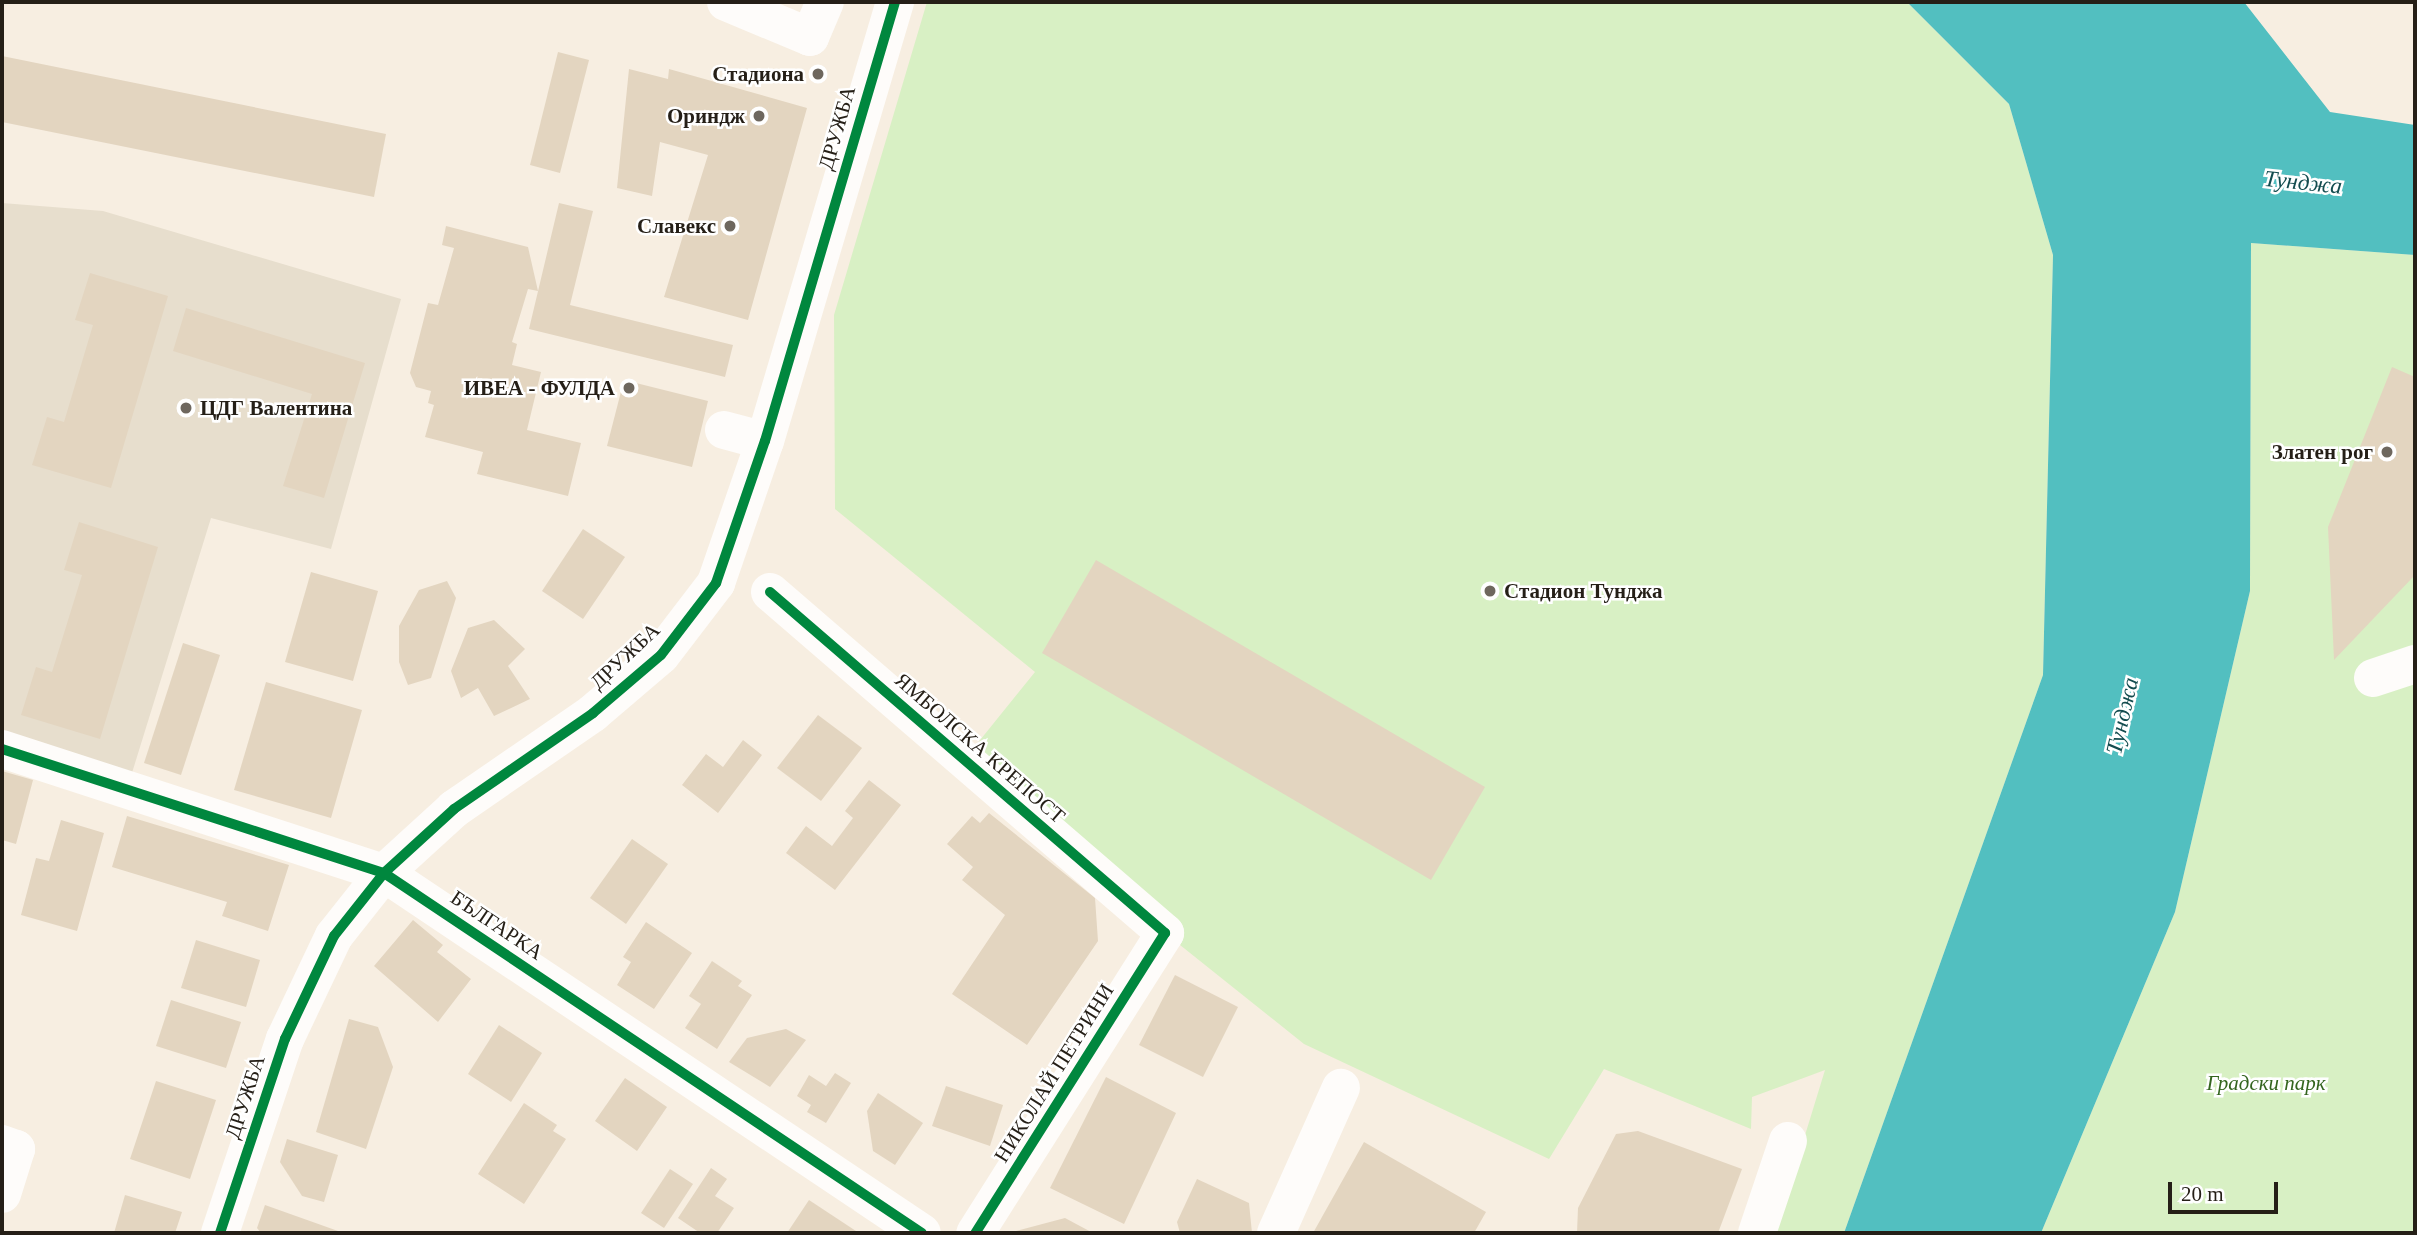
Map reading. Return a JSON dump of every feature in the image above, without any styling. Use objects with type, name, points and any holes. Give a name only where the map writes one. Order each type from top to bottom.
[{"type":"street","points":[[726,2],[810,37],[825,2]]},
{"type":"street","name":"ДРУЖБА","points":[[220,1233],[285,1039],[334,936],[384,873],[454,809],[593,713],[661,655],[716,583],[765,442],[895,2]]},
{"type":"street","points":[[724,430],[765,442]]},
{"type":"street","name":"ЯМБОЛСКА КРЕПОСТ","points":[[770,592],[1165,933]]},
{"type":"street","points":[[2373,678],[2415,664]]},
{"type":"street","name":"БЪЛГАРКА","points":[[2,748],[384,873],[922,1233]]},
{"type":"street","name":"НИКОЛАЙ ПЕТРИНИ","points":[[975,1233],[1165,933]]},
{"type":"street","points":[[1276,1233],[1341,1088]]},
{"type":"street","points":[[1756,1233],[1788,1141]]},
{"type":"street","points":[[2,1144],[16,1149],[2,1194]]},
{"type":"shaded area","name":"ЦДГ Валентина","points":[[2,203],[103,211],[401,299],[331,549],[211,518],[127,789],[2,748]]},
{"type":"green space","name":"Стадион Тунджа","points":[[927,2],[1907,2],[2009,104],[2053,255],[2043,675],[1844,1233],[1775,1233],[1825,1070],[1752,1097],[1751,1129],[1604,1069],[1549,1159],[1304,1044],[1165,933],[964,760],[1035,672],[835,509],[834,315]]},
{"type":"green space","name":"Градски парк","points":[[2251,243],[2415,255],[2415,1233],[2041,1233],[2175,912],[2250,591]]},
{"type":"water","name":"Тунджа","points":[[1907,2],[2244,2],[2330,112],[2415,125],[2415,255],[2251,243],[2250,591],[2175,912],[2041,1233],[1844,1233],[2043,675],[2053,255],[2009,104]]},
{"type":"building","points":[[558,52],[589,60],[560,173],[530,165]]},
{"type":"building","points":[[2,56],[386,134],[374,197],[2,122]]},
{"type":"building","name":"Славекс","points":[[629,69],[668,79],[669,69],[807,108],[748,320],[664,297],[708,155],[660,142],[652,196],[617,188]]},
{"type":"building","points":[[559,203],[593,211],[570,305],[733,345],[725,377],[529,329]]},
{"type":"building","points":[[446,226],[528,247],[538,291],[528,289],[512,342],[517,344],[512,365],[541,372],[527,430],[581,443],[568,496],[477,474],[483,452],[425,437],[434,405],[428,403],[431,391],[416,387],[410,373],[428,303],[438,305],[454,248],[442,245]]},
{"type":"building","points":[[90,273],[168,296],[111,488],[32,465],[47,417],[64,422],[93,325],[75,320]]},
{"type":"building","points":[[186,308],[365,363],[324,498],[283,486],[312,394],[173,351]]},
{"type":"building","name":"Златен рог","points":[[2392,367],[2415,377],[2415,575],[2334,660],[2328,527]]},
{"type":"building","points":[[624,380],[708,401],[692,467],[607,446]]},
{"type":"building","points":[[79,522],[158,547],[100,739],[21,715],[36,667],[52,672],[82,575],[64,570]]},
{"type":"building","points":[[583,529],[625,557],[583,619],[542,591]]},
{"type":"building","points":[[1096,560],[1485,787],[1431,880],[1042,653]]},
{"type":"building","points":[[311,572],[378,591],[353,681],[285,662]]},
{"type":"building","points":[[447,581],[456,598],[431,678],[408,685],[399,662],[399,626],[419,590]]},
{"type":"building","points":[[494,620],[525,649],[508,666],[530,699],[494,716],[478,688],[461,698],[451,671],[468,628]]},
{"type":"building","points":[[183,643],[220,655],[181,775],[144,763]]},
{"type":"building","points":[[266,682],[362,710],[331,818],[234,790]]},
{"type":"building","points":[[818,715],[862,748],[821,801],[777,768]]},
{"type":"building","points":[[743,740],[762,755],[718,813],[682,785],[706,754],[723,767]]},
{"type":"building","points":[[2,771],[33,780],[16,844],[2,840]]},
{"type":"building","points":[[869,780],[901,805],[835,890],[786,853],[806,826],[832,846],[853,818],[845,811]]},
{"type":"building","points":[[989,813],[1095,898],[1098,941],[1027,1045],[952,994],[1005,915],[962,880],[973,867],[947,844],[972,816],[980,823]]},
{"type":"building","points":[[127,816],[289,865],[268,931],[222,916],[227,902],[112,867]]},
{"type":"building","points":[[61,820],[104,833],[77,931],[21,915],[36,858],[49,861]]},
{"type":"building","points":[[632,839],[668,864],[626,924],[590,898]]},
{"type":"building","points":[[413,920],[443,945],[437,952],[471,979],[438,1022],[374,966]]},
{"type":"building","points":[[646,922],[692,953],[654,1009],[617,985],[631,962],[623,957]]},
{"type":"building","points":[[196,940],[260,960],[246,1007],[181,988]]},
{"type":"building","points":[[712,961],[742,981],[738,986],[752,995],[717,1049],[685,1028],[701,1004],[689,996]]},
{"type":"building","points":[[1175,975],[1238,1007],[1203,1077],[1139,1045]]},
{"type":"building","points":[[171,1000],[241,1022],[226,1068],[156,1046]]},
{"type":"building","points":[[349,1019],[378,1027],[393,1067],[366,1149],[316,1132]]},
{"type":"building","points":[[499,1025],[542,1053],[511,1102],[468,1074]]},
{"type":"building","points":[[786,1029],[806,1040],[770,1087],[729,1062],[747,1038]]},
{"type":"building","points":[[835,1073],[851,1083],[826,1123],[807,1112],[811,1105],[797,1096],[809,1075],[826,1086]]},
{"type":"building","points":[[1106,1077],[1176,1113],[1124,1224],[1050,1188]]},
{"type":"building","points":[[625,1078],[667,1107],[637,1151],[595,1121]]},
{"type":"building","points":[[156,1081],[216,1100],[190,1179],[130,1159]]},
{"type":"building","points":[[946,1086],[1003,1105],[990,1146],[932,1126]]},
{"type":"building","points":[[878,1093],[923,1123],[895,1165],[873,1151],[867,1111]]},
{"type":"building","points":[[524,1103],[557,1125],[553,1131],[566,1139],[524,1204],[478,1174]]},
{"type":"building","points":[[1638,1131],[1742,1169],[1718,1233],[1577,1233],[1578,1208],[1616,1134]]},
{"type":"building","points":[[287,1139],[338,1155],[324,1202],[302,1196],[280,1162]]},
{"type":"building","points":[[1364,1142],[1486,1212],[1474,1233],[1313,1233]]},
{"type":"building","points":[[711,1168],[727,1179],[715,1196],[734,1208],[717,1233],[700,1233],[678,1218]]},
{"type":"building","points":[[670,1169],[693,1184],[664,1228],[641,1213]]},
{"type":"building","points":[[1197,1179],[1249,1203],[1252,1233],[1180,1233],[1177,1222]]},
{"type":"building","points":[[125,1195],[182,1212],[175,1233],[114,1233]]},
{"type":"building","points":[[809,1200],[859,1233],[787,1233]]},
{"type":"building","points":[[265,1205],[338,1231],[261,1233],[257,1228]]},
{"type":"building","points":[[1065,1218],[1093,1233],[1012,1233],[1012,1232]]},
{"type":"cycle path","points":[[220,1233],[285,1039],[334,936],[384,873],[454,809],[593,713],[661,655],[716,583],[765,441],[895,2]]},
{"type":"cycle path","points":[[770,592],[1165,933],[975,1233]]},
{"type":"cycle path","points":[[2,749],[384,873],[922,1233]]},
{"type":"place","name":"Стадиона","points":[[818,74]]},
{"type":"place","name":"Ориндж","points":[[759,116]]},
{"type":"place","name":"Славекс","points":[[730,226]]},
{"type":"place","name":"ИВЕА - ФУЛДА","points":[[629,388]]},
{"type":"place","name":"ЦДГ Валентина","points":[[186,408]]},
{"type":"place","name":"Златен рог","points":[[2387,452]]},
{"type":"place","name":"Стадион Тунджа","points":[[1490,591]]}]
